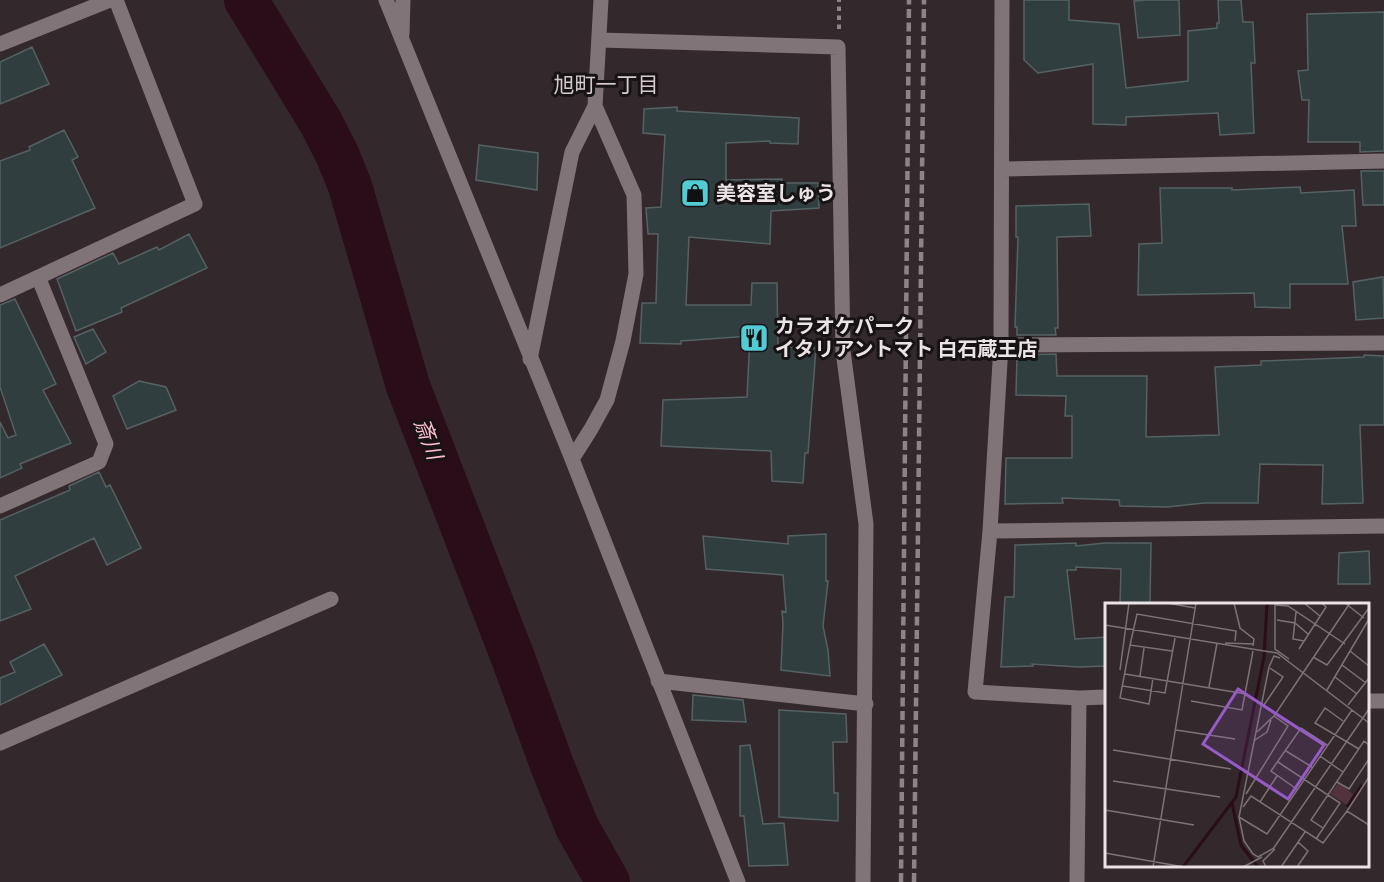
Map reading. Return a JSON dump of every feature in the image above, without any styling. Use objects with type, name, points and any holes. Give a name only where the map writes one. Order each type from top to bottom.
[{"type":"street","points":[[0,44],[110,0]]},
{"type":"street","points":[[0,295],[39,279],[195,204],[116,0]]},
{"type":"street","points":[[386,0],[572,459],[738,882]]},
{"type":"street","points":[[402,40],[403,0]]},
{"type":"street","points":[[530,359],[572,152],[595,106],[601,0]]},
{"type":"street","points":[[1002,0],[1001,345],[990,531],[975,692],[1105,698]]},
{"type":"street","points":[[600,40],[838,47],[843,351],[866,524],[863,882]]},
{"type":"street","points":[[572,459],[607,400],[623,341],[636,274],[634,195],[595,106]]},
{"type":"street","points":[[1002,169],[1384,161]]},
{"type":"street","points":[[0,506],[99,462],[106,444],[39,279]]},
{"type":"street","points":[[1001,345],[1384,343]]},
{"type":"street","points":[[990,531],[1384,526]]},
{"type":"street","points":[[0,743],[331,599]]},
{"type":"street","points":[[658,681],[866,704]]},
{"type":"street","points":[[1077,882],[1079,698]]},
{"type":"street","points":[[1369,700],[1384,701]]},
{"type":"path","points":[[838,47],[839,0]]},
{"type":"building","points":[[1024,0],[1069,0],[1069,20],[1119,24],[1126,88],[1188,81],[1188,31],[1217,28],[1217,23],[1219,23],[1218,0],[1241,0],[1243,22],[1253,22],[1255,63],[1251,63],[1254,133],[1220,135],[1218,113],[1126,117],[1126,125],[1093,124],[1093,64],[1038,73],[1024,60]]},
{"type":"building","points":[[1179,0],[1180,35],[1138,38],[1134,1]]},
{"type":"building","points":[[1384,12],[1384,151],[1360,152],[1360,142],[1308,142],[1309,100],[1302,100],[1298,71],[1308,70],[1307,14]]},
{"type":"building","points":[[32,47],[49,84],[0,104],[0,62]]},
{"type":"building","points":[[677,107],[677,111],[799,118],[798,144],[770,143],[770,141],[726,143],[726,180],[782,179],[782,183],[818,183],[819,208],[771,211],[770,244],[689,237],[686,305],[751,305],[752,283],[777,283],[778,347],[816,348],[808,453],[805,453],[803,483],[772,481],[771,451],[661,446],[663,400],[747,397],[750,336],[681,341],[681,344],[640,343],[642,303],[656,303],[658,234],[648,234],[646,208],[661,207],[665,135],[643,133],[644,109]]},
{"type":"building","points":[[64,130],[78,157],[72,160],[95,208],[0,248],[0,161],[30,150],[29,147]]},
{"type":"building","points":[[479,145],[538,153],[537,190],[476,180]]},
{"type":"building","points":[[1361,171],[1384,171],[1384,205],[1363,205]]},
{"type":"building","points":[[1300,187],[1301,193],[1354,190],[1356,226],[1342,226],[1348,284],[1290,284],[1290,308],[1255,307],[1254,293],[1138,295],[1139,244],[1162,243],[1160,188],[1232,188],[1232,190]]},
{"type":"building","points":[[1089,204],[1091,236],[1057,237],[1058,328],[1055,328],[1056,335],[1017,335],[1017,327],[1015,327],[1018,237],[1016,237],[1016,206]]},
{"type":"building","points":[[189,234],[207,268],[121,308],[122,312],[76,331],[57,279],[113,253],[119,264],[157,247],[159,250]]},
{"type":"building","points":[[1383,277],[1384,318],[1356,320],[1353,282]]},
{"type":"building","points":[[15,299],[56,384],[43,390],[71,443],[20,464],[22,468],[0,478],[0,422],[8,438],[16,435],[0,387],[0,305]]},
{"type":"building","points":[[93,329],[106,352],[86,364],[74,337]]},
{"type":"building","points":[[1056,354],[1057,376],[1147,376],[1146,437],[1219,435],[1215,367],[1261,365],[1261,361],[1364,357],[1364,355],[1384,356],[1384,425],[1360,425],[1363,503],[1322,504],[1323,465],[1260,464],[1258,503],[1204,503],[1167,507],[1120,506],[1119,500],[1062,498],[1063,503],[1005,504],[1006,458],[1072,458],[1072,416],[1065,416],[1066,396],[1016,395],[1017,355]]},
{"type":"building","points":[[139,381],[166,387],[176,410],[127,429],[113,396]]},
{"type":"building","points":[[99,472],[106,487],[110,485],[141,548],[107,565],[94,538],[15,576],[31,609],[0,621],[0,520],[70,490],[69,486]]},
{"type":"building","points":[[826,534],[826,581],[828,581],[823,626],[830,676],[781,670],[782,611],[786,612],[783,575],[706,569],[703,536],[788,544],[788,536]]},
{"type":"building","points":[[1076,543],[1076,546],[1105,543],[1151,543],[1150,603],[1120,603],[1121,569],[1076,567],[1076,570],[1067,570],[1075,639],[1105,637],[1105,666],[1032,664],[1033,666],[1001,667],[1005,597],[1014,597],[1015,545]]},
{"type":"building","points":[[1369,551],[1370,584],[1338,584],[1339,553]]},
{"type":"building","points":[[44,644],[62,675],[0,705],[0,678],[15,672],[10,662]]},
{"type":"building","points":[[693,695],[743,700],[746,722],[692,720]]},
{"type":"building","points":[[779,710],[846,714],[847,742],[833,742],[834,793],[838,793],[838,821],[779,817]]},
{"type":"building","points":[[750,745],[763,824],[784,823],[788,865],[749,866],[744,816],[740,816],[740,746]]},
{"type":"waterway","name":"斎川","points":[[246,0],[320,121],[337,154],[350,186],[408,386],[552,765],[577,827],[608,882]]},
{"type":"railway","points":[[901,882],[909,0]]},
{"type":"railway","points":[[914,882],[924,0]]},
{"type":"place","name":"美容室しゅう","points":[[695,193]]},
{"type":"place","name":"カラオケパーク イタリアントマト 白石蔵王店","points":[[754,338]]},
{"type":"district","name":"旭町一丁目","points":[[606,85]]}]
